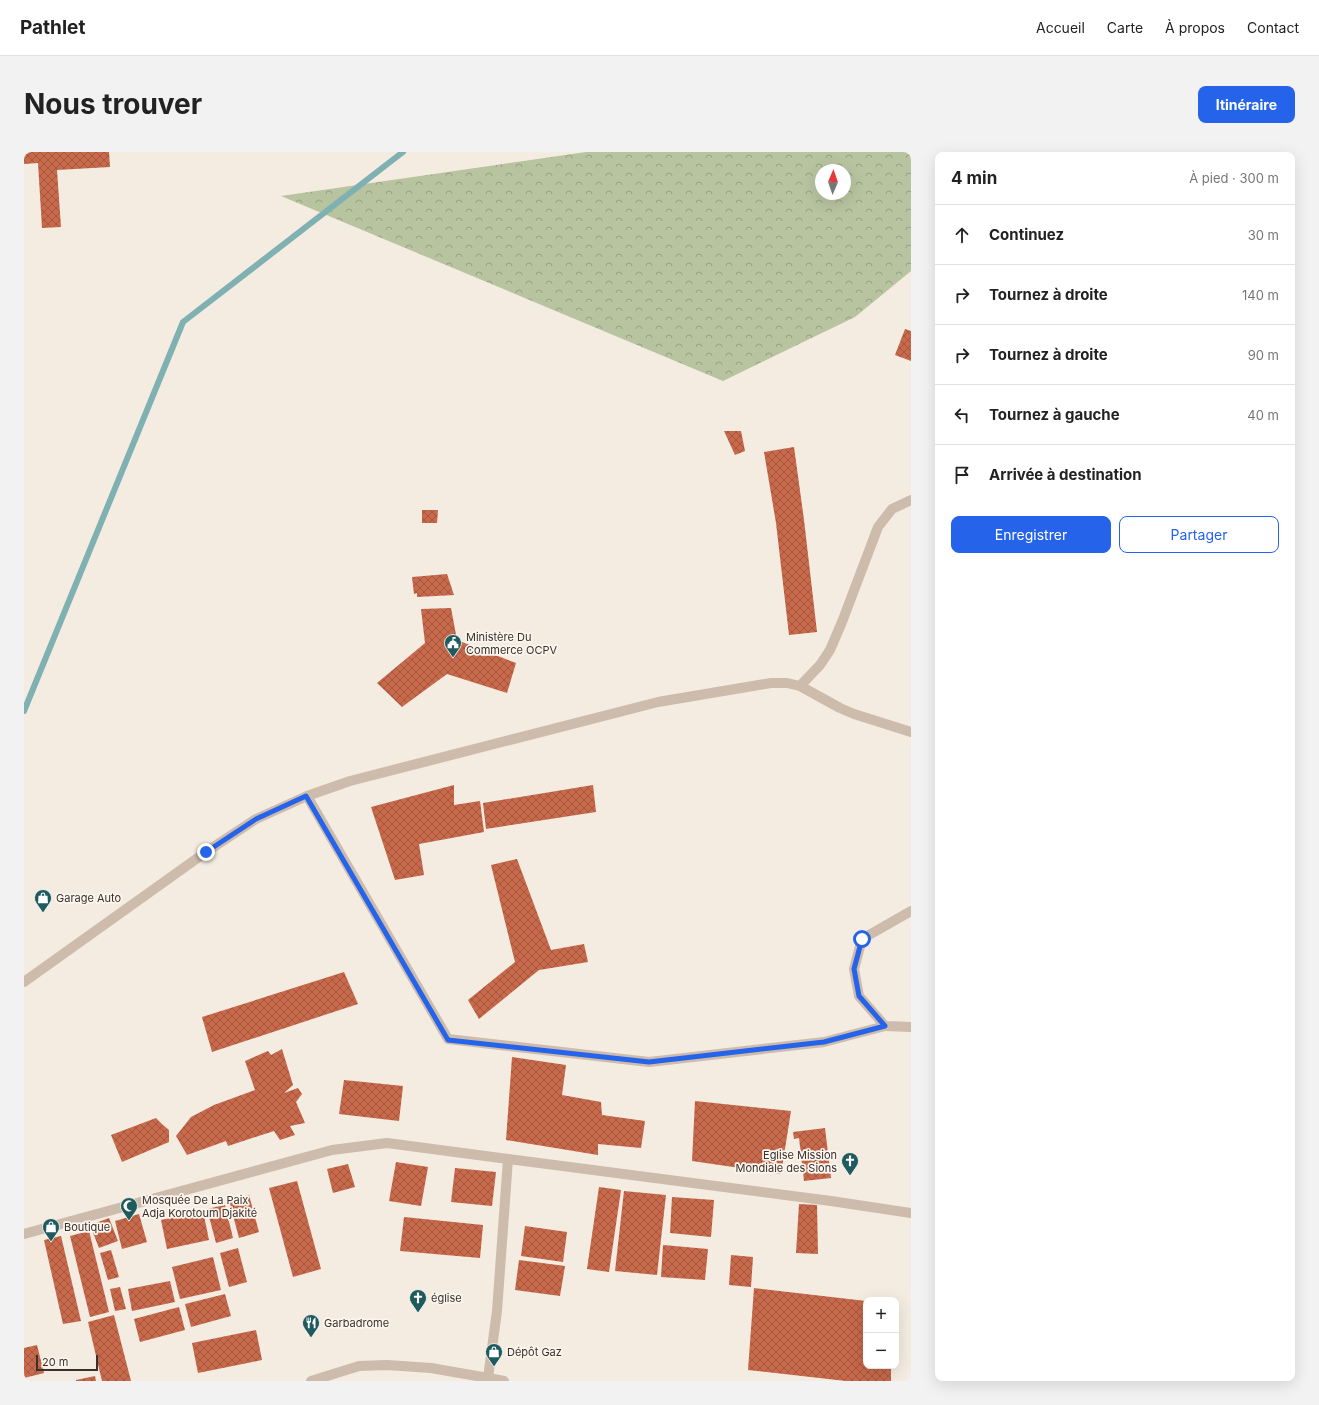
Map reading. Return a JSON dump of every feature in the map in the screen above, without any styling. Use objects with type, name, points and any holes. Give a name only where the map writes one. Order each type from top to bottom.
[{"type":"street","points":[[800,686],[820,665],[830,650],[878,527],[892,509],[911,500]]},
{"type":"street","points":[[24,982],[218,844],[256,819],[306,796],[350,781],[658,702],[771,683],[786,683],[800,686],[854,714],[911,732]]},
{"type":"street","points":[[306,796],[448,1040],[649,1062],[824,1042],[885,1026],[911,1027]]},
{"type":"street","points":[[885,1026],[859,996],[854,969],[862,939],[911,911]]},
{"type":"street","points":[[24,1234],[332,1150],[387,1143],[831,1201],[911,1213]]},
{"type":"street","points":[[488,1378],[497,1311],[508,1159]]},
{"type":"street","points":[[313,1381],[359,1366],[388,1365],[431,1368],[504,1381]]},
{"type":"green space","points":[[586,152],[911,152],[911,271],[855,317],[723,381],[281,196]]},
{"type":"building","points":[[24,152],[109,152],[110,167],[57,170],[61,227],[42,228],[38,163],[24,164]]},
{"type":"building","points":[[905,329],[911,331],[911,361],[895,355]]},
{"type":"building","points":[[724,431],[741,431],[745,451],[735,455]]},
{"type":"building","points":[[794,447],[817,632],[789,635],[776,523],[764,452]]},
{"type":"building","points":[[422,510],[438,510],[437,523],[422,523]]},
{"type":"building","points":[[447,574],[454,595],[417,597],[417,593],[414,594],[412,577]]},
{"type":"building","points":[[451,608],[457,640],[516,663],[507,693],[447,674],[402,707],[377,683],[425,643],[421,609]]},
{"type":"building","points":[[454,785],[454,805],[480,801],[484,832],[419,844],[424,875],[395,880],[371,807]]},
{"type":"building","points":[[593,785],[596,812],[486,829],[483,803]]},
{"type":"building","points":[[517,859],[551,950],[584,944],[588,962],[539,970],[479,1019],[468,1000],[515,962],[491,865]]},
{"type":"building","points":[[344,972],[358,1004],[212,1052],[202,1017]]},
{"type":"building","points":[[282,1049],[293,1085],[284,1093],[298,1088],[302,1094],[296,1102],[305,1123],[290,1126],[295,1135],[280,1140],[274,1131],[228,1146],[226,1141],[187,1155],[176,1136],[191,1117],[214,1105],[255,1090],[245,1061],[268,1051],[271,1055]]},
{"type":"building","points":[[512,1057],[566,1065],[562,1095],[601,1102],[602,1115],[645,1121],[641,1148],[598,1144],[598,1155],[506,1140]]},
{"type":"building","points":[[344,1080],[403,1086],[399,1121],[339,1114]]},
{"type":"building","points":[[695,1101],[791,1111],[781,1174],[692,1161]]},
{"type":"building","points":[[156,1118],[169,1130],[169,1142],[122,1162],[111,1135]]},
{"type":"building","points":[[825,1128],[831,1178],[804,1181],[799,1138],[794,1139],[793,1132]]},
{"type":"building","points":[[396,1162],[428,1167],[421,1206],[389,1201]]},
{"type":"building","points":[[348,1164],[355,1187],[333,1193],[327,1169]]},
{"type":"building","points":[[455,1168],[496,1172],[492,1206],[451,1202]]},
{"type":"building","points":[[297,1181],[321,1269],[293,1277],[269,1188]]},
{"type":"building","points":[[599,1187],[621,1190],[609,1272],[587,1269]]},
{"type":"building","points":[[624,1191],[666,1195],[657,1275],[615,1271]]},
{"type":"building","points":[[249,1195],[259,1232],[239,1238],[229,1200]]},
{"type":"building","points":[[672,1197],[714,1200],[711,1237],[670,1233]]},
{"type":"building","points":[[799,1204],[817,1205],[818,1254],[796,1253]]},
{"type":"building","points":[[225,1205],[233,1238],[216,1243],[207,1209]]},
{"type":"building","points":[[203,1211],[209,1240],[167,1249],[161,1220]]},
{"type":"building","points":[[139,1214],[147,1242],[122,1249],[115,1221]]},
{"type":"building","points":[[404,1217],[483,1225],[480,1258],[400,1251]]},
{"type":"building","points":[[109,1218],[118,1241],[99,1248],[90,1225]]},
{"type":"building","points":[[525,1226],[567,1232],[563,1262],[521,1256]]},
{"type":"building","points":[[89,1231],[109,1312],[90,1317],[70,1236]]},
{"type":"building","points":[[61,1236],[81,1321],[63,1324],[44,1240]]},
{"type":"building","points":[[663,1245],[708,1249],[705,1280],[661,1277]]},
{"type":"building","points":[[238,1248],[247,1282],[229,1287],[220,1253]]},
{"type":"building","points":[[111,1250],[119,1277],[108,1280],[100,1253]]},
{"type":"building","points":[[731,1255],[753,1257],[751,1287],[729,1285]]},
{"type":"building","points":[[213,1257],[221,1290],[180,1299],[172,1267]]},
{"type":"building","points":[[519,1260],[565,1266],[560,1296],[515,1290]]},
{"type":"building","points":[[170,1281],[175,1302],[132,1311],[128,1289]]},
{"type":"building","points":[[120,1287],[126,1309],[115,1311],[110,1289]]},
{"type":"building","points":[[754,1288],[863,1301],[863,1369],[891,1369],[891,1381],[846,1381],[748,1370]]},
{"type":"building","points":[[225,1294],[231,1316],[191,1327],[185,1304]]},
{"type":"building","points":[[179,1307],[185,1330],[140,1342],[134,1319]]},
{"type":"building","points":[[114,1315],[131,1381],[102,1381],[88,1322]]},
{"type":"building","points":[[256,1330],[262,1360],[198,1373],[192,1343]]},
{"type":"building","points":[[37,1345],[44,1373],[24,1378],[24,1348]]},
{"type":"building","points":[[95,1376],[96,1381],[76,1381],[76,1380]]},
{"type":"waterway","points":[[24,711],[183,322],[403,152]]},
{"type":"place","name":"Ministère Du Commerce OCPV","points":[[453,658]]},
{"type":"place","name":"Garage Auto","points":[[43,913]]},
{"type":"place","name":"Eglise Mission Mondiale des Sions","points":[[850,1176]]},
{"type":"place","name":"Mosquée De La Paix Adja Korotoum Djakité","points":[[129,1221]]},
{"type":"place","name":"Boutique","points":[[51,1242]]},
{"type":"place","name":"église","points":[[418,1313]]},
{"type":"place","name":"Garbadrome","points":[[311,1338]]},
{"type":"place","name":"Dépôt Gaz","points":[[494,1367]]},
{"type":"route","points":[[206,852],[256,819],[306,796],[448,1040],[649,1062],[824,1042],[885,1026],[859,996],[854,969],[862,939]]}]
